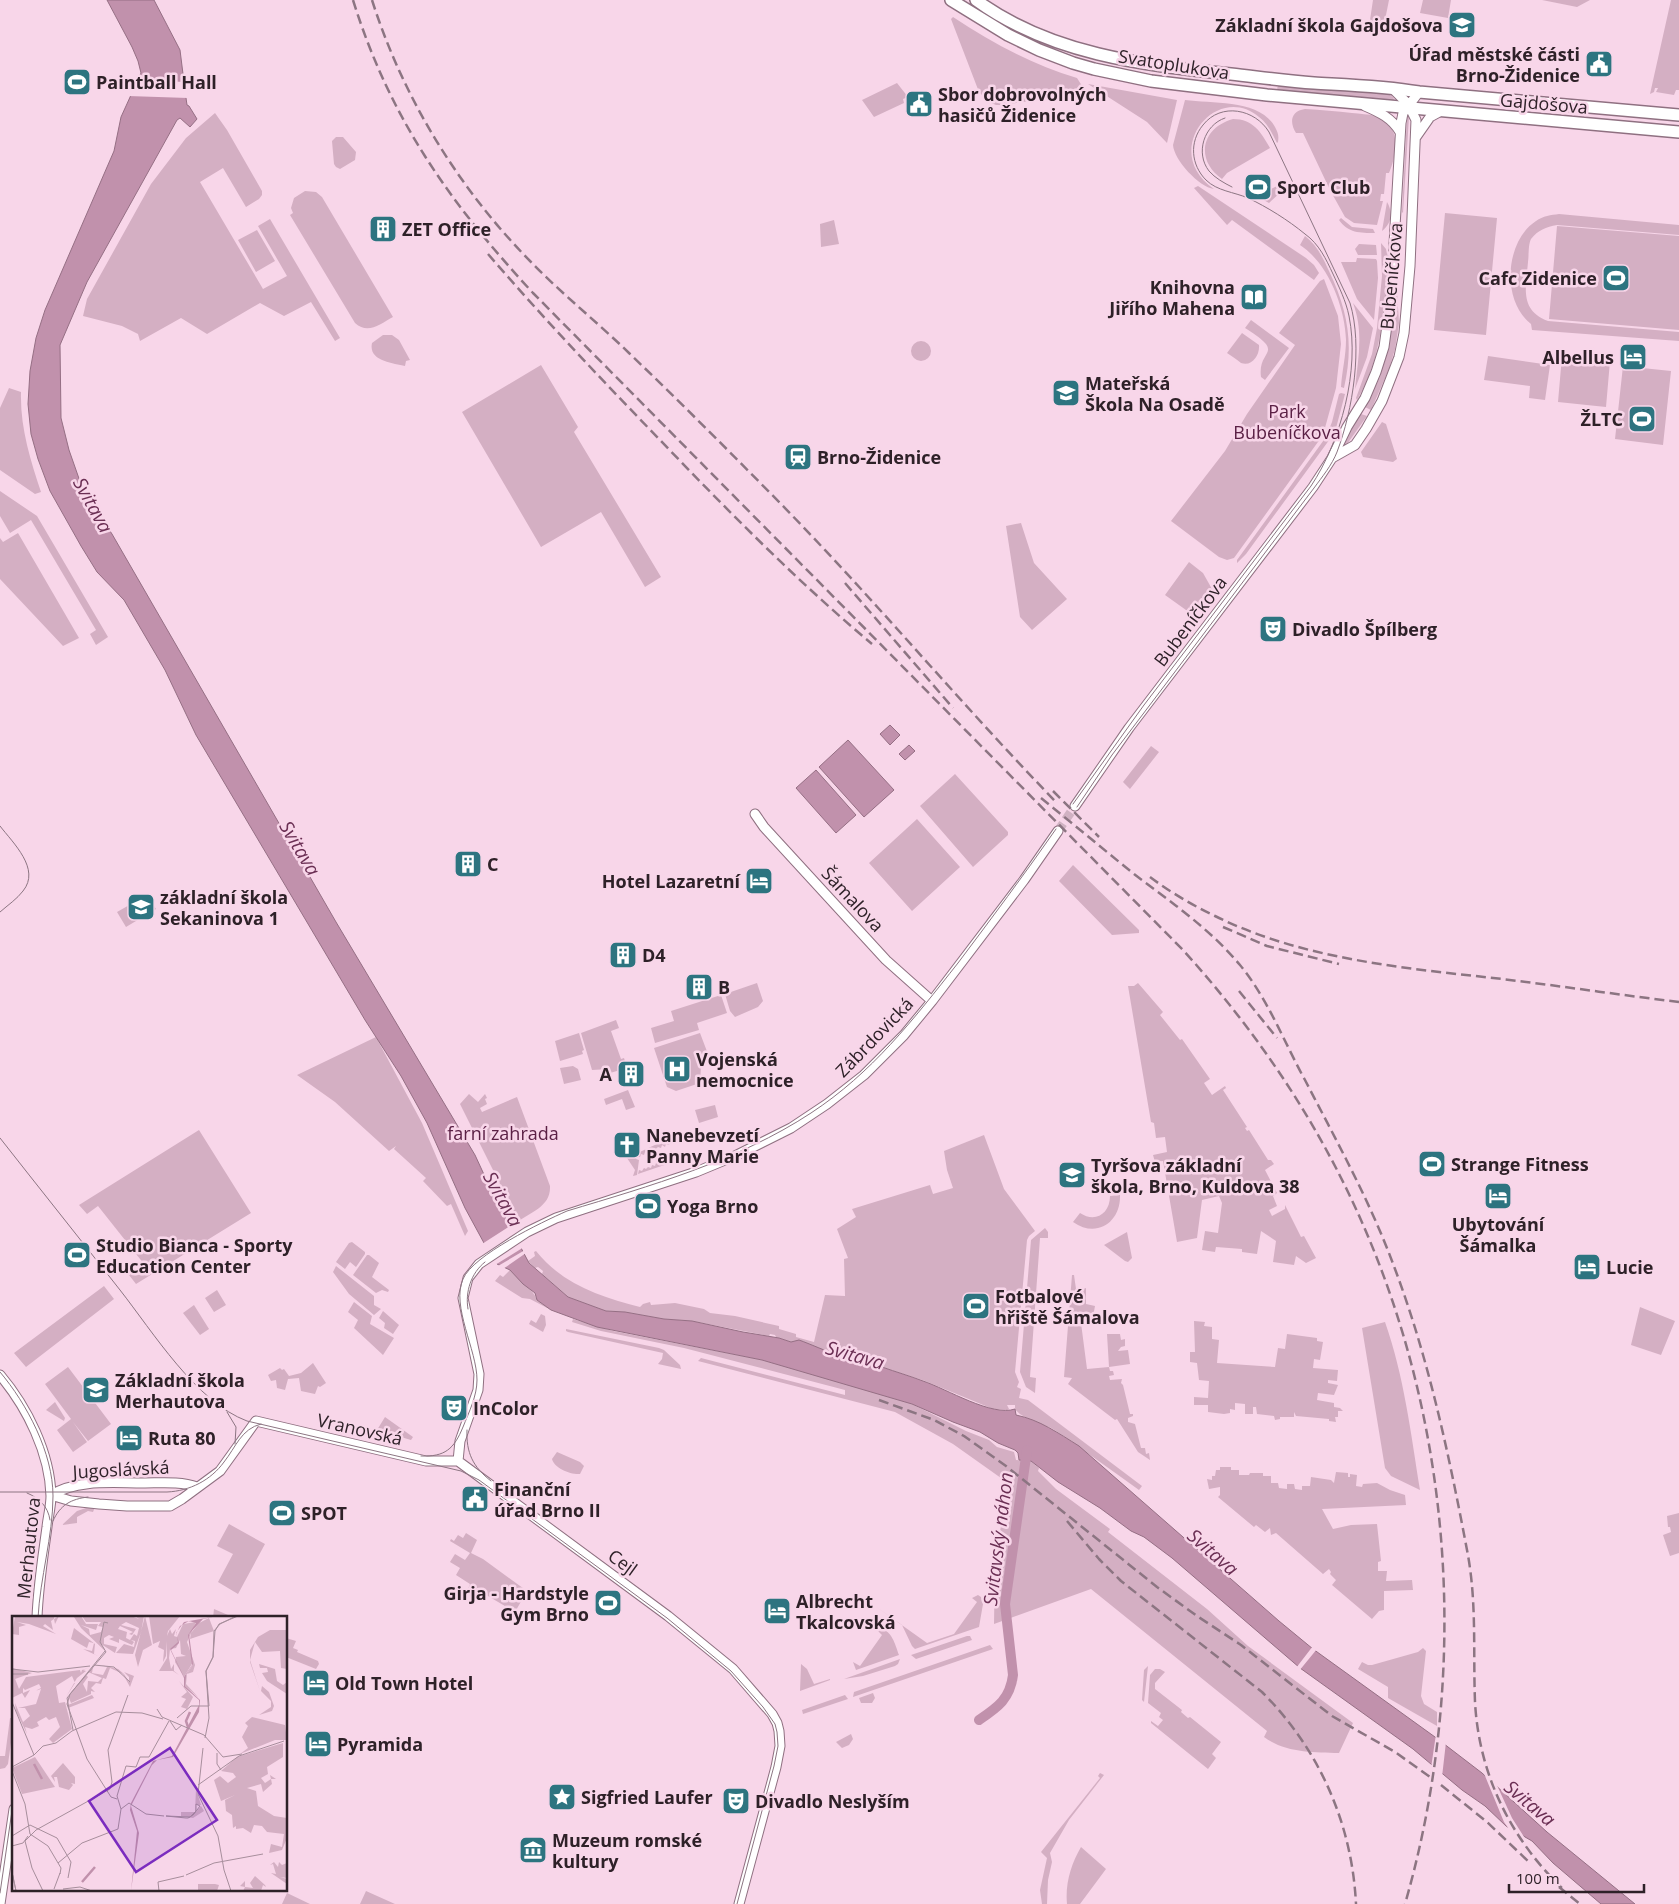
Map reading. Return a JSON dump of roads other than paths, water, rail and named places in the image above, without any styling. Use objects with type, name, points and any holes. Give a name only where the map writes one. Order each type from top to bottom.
[{"type":"main road","name":"Svatoplukova","points":[[952,0],[1008,35],[1039,50],[1094,70],[1200,88],[1357,104],[1409,106]]},
{"type":"main road","name":"Svatoplukova","points":[[976,0],[1016,24],[1074,48],[1099,55],[1202,72],[1311,83],[1392,88],[1419,92]]},
{"type":"main road","name":"Gajdošova","points":[[1419,92],[1679,114]]},
{"type":"main road","name":"Gajdošova","points":[[1409,106],[1441,111],[1679,132]]},
{"type":"street","points":[[1392,88],[1409,106]]},
{"type":"street","name":"Bubeníčkova","points":[[1075,806],[1129,728],[1313,486],[1332,458],[1347,426],[1371,385],[1384,347],[1390,296],[1400,132],[1403,113],[1419,92]]},
{"type":"street","points":[[1357,104],[1378,111],[1390,119],[1400,132]]},
{"type":"street","name":"Bubeníčkova","points":[[1332,458],[1355,445],[1366,429],[1382,402],[1399,357],[1404,333],[1410,266],[1416,137],[1416,120],[1409,106]]},
{"type":"street","points":[[1416,137],[1427,121],[1441,111]]},
{"type":"street","name":"Šámalova","points":[[755,814],[886,960],[932,1001]]},
{"type":"street","name":"Zábrdovická","points":[[458,1461],[460,1441],[475,1401],[479,1382],[479,1374],[464,1310],[464,1293],[471,1272],[486,1259],[523,1235],[567,1213],[696,1172],[754,1148],[791,1128],[827,1104],[864,1075],[890,1050],[932,1001],[1024,880],[1058,831]]},
{"type":"street","name":"Merhautova","points":[[0,1375],[17,1397],[32,1424],[48,1471],[51,1495],[37,1616]]},
{"type":"street","name":"Vranovská","points":[[256,1422],[426,1461],[458,1461]]},
{"type":"street","name":"Jugoslávská","points":[[51,1495],[71,1501],[98,1504],[170,1506],[215,1476],[226,1465],[256,1422]]},
{"type":"street","name":"Cejl","points":[[458,1461],[661,1610],[733,1670],[772,1714],[779,1731],[780,1746],[778,1760],[740,1904]]},
{"type":"street","name":"Jugoslávská","points":[[51,1495],[68,1487],[100,1483],[174,1483],[197,1487]]},
{"type":"street","points":[[0,1904],[12,1823]]},
{"type":"waterway","name":"Svitavský náhon","points":[[979,1720],[1002,1702],[1009,1690],[1013,1675],[1005,1604],[1027,1450]]},
{"type":"tunnel","points":[[1058,831],[1075,806]]},
{"type":"tram line","points":[[1073,804],[1144,705],[1311,486],[1331,448],[1345,404],[1350,382],[1352,359],[1352,337],[1349,316],[1340,289],[1322,252],[1310,238],[1285,219],[1248,198],[1210,184],[1197,167],[1194,146],[1198,132],[1210,118],[1219,113],[1237,111],[1255,118],[1269,132],[1350,303],[1354,320],[1356,358],[1348,417],[1337,452],[1327,471],[1112,755],[1077,807]]},
{"type":"tram line","points":[[1225,118],[1207,133],[1202,148],[1205,164],[1211,174],[1232,187]]},
{"type":"tram line","points":[[0,826],[18,848],[27,865],[29,874],[28,883],[23,891],[0,912]]},
{"type":"tram line","points":[[421,1456],[436,1455],[448,1450],[452,1446],[460,1435],[474,1398],[477,1386],[476,1368],[460,1302],[460,1290],[463,1279],[469,1270],[509,1240],[556,1216],[661,1182],[724,1159],[783,1130],[833,1097],[872,1063],[925,1005],[983,930],[1056,829]]},
{"type":"tram line","points":[[0,1138],[161,1345],[193,1382],[228,1412],[247,1421],[461,1471],[479,1480],[667,1618],[731,1671],[763,1707],[775,1724],[778,1746],[737,1904]]},
{"type":"tram line","points":[[468,1309],[467,1296],[470,1283],[480,1266],[485,1262]]},
{"type":"tram line","points":[[0,1372],[20,1399],[37,1430],[49,1463],[52,1480],[51,1526],[38,1616]]},
{"type":"tram line","points":[[227,1412],[236,1427],[235,1444]]},
{"type":"tram line","points":[[0,1492],[167,1492],[192,1487],[213,1474],[244,1434],[254,1426],[261,1424]]},
{"type":"tram line","points":[[467,1430],[469,1453],[475,1465],[491,1481]]},
{"type":"tram line","points":[[27,1493],[42,1503],[50,1520]]},
{"type":"tram line","points":[[53,1521],[59,1511],[67,1504],[76,1499],[88,1497]]},
{"type":"tram line","points":[[0,1893],[12,1811]]},
{"type":"railway","points":[[353,0],[368,43],[404,121],[449,192],[475,226],[533,293],[1183,950],[1253,1035],[1294,1096],[1331,1159],[1348,1192],[1384,1276],[1411,1363],[1430,1452],[1441,1543],[1444,1634],[1439,1725],[1426,1815],[1405,1904]]},
{"type":"railway","points":[[372,0],[400,72],[417,107],[457,173],[505,234],[567,297],[648,371],[780,503],[1055,801]]},
{"type":"railway","points":[[488,254],[573,349],[712,494],[790,571],[872,644]]},
{"type":"railway","points":[[845,583],[953,708]]},
{"type":"railway","points":[[1053,791],[1099,837]]},
{"type":"railway","points":[[1041,798],[1134,874],[1190,916],[1240,965],[1267,1006],[1364,1197],[1386,1244],[1407,1303],[1428,1373],[1453,1479],[1470,1569],[1473,1607],[1475,1702],[1483,1756],[1491,1781],[1514,1829],[1546,1872],[1565,1891]]},
{"type":"railway","points":[[1150,877],[1181,898],[1215,916],[1249,931],[1319,952],[1392,966],[1679,1002]]},
{"type":"railway","points":[[1223,927],[1267,946],[1339,964]]},
{"type":"railway","points":[[1239,991],[1277,1038]]},
{"type":"railway","points":[[879,1400],[934,1420],[964,1436],[1006,1466],[1157,1587],[1241,1645],[1332,1716],[1395,1752],[1430,1777]]},
{"type":"railway","points":[[1067,1521],[1099,1559],[1121,1581],[1262,1692],[1282,1714],[1316,1763],[1340,1816],[1348,1845],[1356,1904]]},
{"type":"railway","points":[[1441,1785],[1487,1822],[1530,1863]]},
{"type":"railway","points":[[1559,1887],[1580,1904]]},
{"type":"place","name":"Základní škola Gajdošova","points":[[1462,25]]},
{"type":"place","name":"Úřad městské části Brno-Židenice","points":[[1599,64]]},
{"type":"place","name":"Paintball Hall","points":[[77,82]]},
{"type":"place","name":"Sbor dobrovolných hasičů Židenice","points":[[919,104]]},
{"type":"place","name":"Sport Club","points":[[1258,187]]},
{"type":"place","name":"ZET Office","points":[[383,229]]},
{"type":"place","name":"Cafc Zidenice","points":[[1616,278]]},
{"type":"place","name":"Knihovna Jiřího Mahena","points":[[1254,297]]},
{"type":"place","name":"Albellus","points":[[1633,357]]},
{"type":"place","name":"Mateřská Škola Na Osadě","points":[[1066,393]]},
{"type":"place","name":"ŽLTC","points":[[1642,419]]},
{"type":"place","name":"Brno-Židenice","points":[[798,457]]},
{"type":"place","name":"Divadlo Špílberg","points":[[1273,629]]},
{"type":"place","name":"C","points":[[468,864]]},
{"type":"place","name":"Hotel Lazaretní","points":[[759,881]]},
{"type":"place","name":"základní škola Sekaninova 1","points":[[141,907]]},
{"type":"place","name":"D4","points":[[623,955]]},
{"type":"place","name":"B","points":[[699,987]]},
{"type":"place","name":"Vojenská nemocnice","points":[[677,1069]]},
{"type":"place","name":"A","points":[[631,1074]]},
{"type":"place","name":"Nanebevzetí Panny Marie","points":[[627,1145]]},
{"type":"place","name":"Strange Fitness","points":[[1432,1164]]},
{"type":"place","name":"Tyršova základní škola, Brno, Kuldova 38","points":[[1072,1175]]},
{"type":"place","name":"Ubytování Šámalka","points":[[1498,1196]]},
{"type":"place","name":"Yoga Brno","points":[[648,1206]]},
{"type":"place","name":"Studio Bianca - Sporty Education Center","points":[[77,1255]]},
{"type":"place","name":"Lucie","points":[[1587,1267]]},
{"type":"place","name":"Fotbalové hřiště Šámalova","points":[[976,1306]]},
{"type":"place","name":"Základní škola Merhautova","points":[[96,1390]]},
{"type":"place","name":"InColor","points":[[454,1408]]},
{"type":"place","name":"Ruta 80","points":[[129,1438]]},
{"type":"place","name":"Finanční úřad Brno II","points":[[475,1499]]},
{"type":"place","name":"SPOT","points":[[282,1513]]},
{"type":"place","name":"Girja - Hardstyle Gym Brno","points":[[608,1603]]},
{"type":"place","name":"Albrecht Tkalcovská","points":[[777,1611]]},
{"type":"place","name":"Old Town Hotel","points":[[316,1683]]},
{"type":"place","name":"Pyramida","points":[[318,1744]]},
{"type":"place","name":"Sigfried Laufer","points":[[562,1797]]},
{"type":"place","name":"Divadlo Neslyším","points":[[736,1801]]},
{"type":"place","name":"Muzeum romské kultury","points":[[533,1850]]},
{"type":"park label","name":"Park Bubeníčkova","points":[[1287,421]]},
{"type":"park label","name":"farní zahrada","points":[[503,1133]]},
{"type":"water label","name":"Svitava","points":[[93,505]]},
{"type":"water label","name":"Svitava","points":[[300,848]]},
{"type":"water label","name":"Svitava","points":[[503,1199]]},
{"type":"water label","name":"Svitava","points":[[855,1355]]},
{"type":"water label","name":"Svitava","points":[[1213,1552]]},
{"type":"water label","name":"Svitava","points":[[1530,1803]]}]
